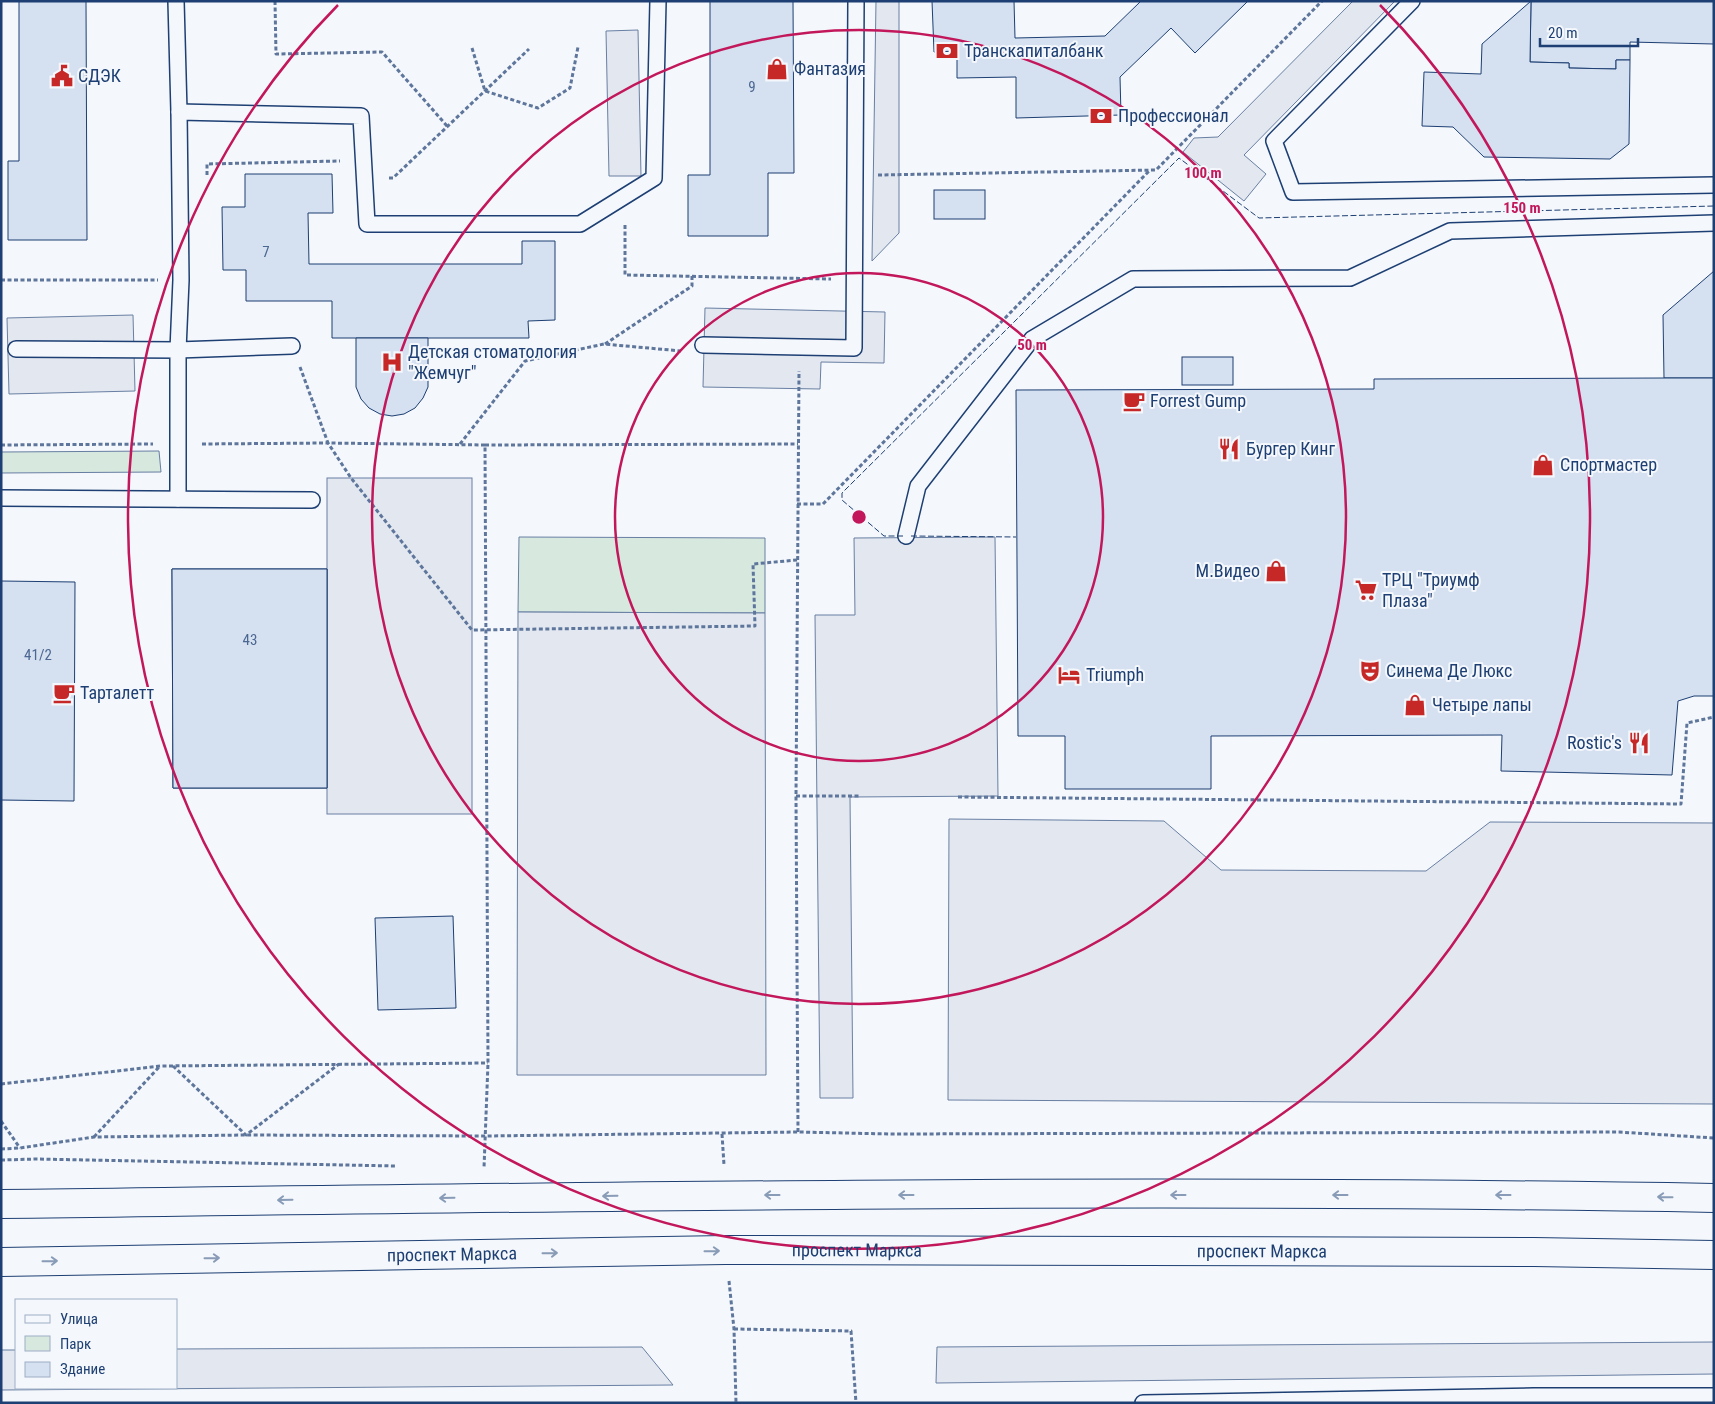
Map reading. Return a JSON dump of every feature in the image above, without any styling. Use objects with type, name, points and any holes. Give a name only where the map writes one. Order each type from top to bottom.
[{"type":"main road","points":[[1,1204],[725,1195],[1515,1195],[1714,1198]]},
{"type":"main road","name":"проспект Маркса","points":[[1,1262],[725,1250],[1534,1252],[1714,1255]]},
{"type":"lane","points":[[176,1],[180,112],[181,280],[178,350],[178,499]]},
{"type":"lane","points":[[180,112],[361,116],[367,224],[580,224],[654,178],[658,1]]},
{"type":"lane","points":[[704,345],[854,348],[856,1]]},
{"type":"lane","points":[[1412,1],[1274,140],[1293,192],[1714,185]]},
{"type":"lane","points":[[906,536],[918,486],[1032,338],[1133,279],[1350,278],[1450,231],[1714,223]]},
{"type":"lane","points":[[16,349],[178,350],[292,346]]},
{"type":"lane","points":[[1,498],[312,500]]},
{"type":"lane","points":[[1143,1403],[1534,1396],[1714,1396]]},
{"type":"path","points":[[275,1],[276,54],[382,52],[447,126]]},
{"type":"path","points":[[855,175],[1156,170],[1322,1]]},
{"type":"path","points":[[485,91],[538,108],[570,88],[578,47]]},
{"type":"path","points":[[472,48],[485,91]]},
{"type":"path","points":[[206,183],[207,164],[341,161],[365,178],[393,178],[530,49]]},
{"type":"path","points":[[797,504],[823,504],[1150,170]]},
{"type":"path","points":[[626,196],[625,275],[854,280]]},
{"type":"path","points":[[604,344],[692,286],[692,276]]},
{"type":"path","points":[[1,280],[181,280]]},
{"type":"path","points":[[460,445],[525,361],[604,344],[688,352],[704,345]]},
{"type":"path","points":[[292,346],[328,443],[351,478],[472,630],[755,626],[753,564],[797,560]]},
{"type":"path","points":[[798,1132],[796,796],[799,347]]},
{"type":"path","points":[[328,443],[460,445],[798,444]]},
{"type":"path","points":[[475,1168],[485,1168],[484,1136],[488,1063],[485,445]]},
{"type":"path","points":[[958,796],[1681,804],[1687,723],[1714,717]]},
{"type":"path","points":[[796,796],[860,796]]},
{"type":"path","points":[[1,1084],[161,1066],[488,1063]]},
{"type":"path","points":[[246,1135],[339,1064]]},
{"type":"path","points":[[94,1137],[161,1066]]},
{"type":"path","points":[[173,1066],[246,1135]]},
{"type":"path","points":[[1,1121],[20,1148]]},
{"type":"path","points":[[1,1149],[94,1137],[246,1135],[484,1136],[798,1132],[891,1134],[1619,1132],[1714,1138]]},
{"type":"path","points":[[1,1160],[47,1159],[396,1166]]},
{"type":"path","points":[[734,1329],[851,1332],[856,1403]]},
{"type":"green space","points":[[159,451],[161,472],[1,473],[1,452]]},
{"type":"green space","points":[[519,537],[765,538],[765,613],[518,612]]},
{"type":"shaded area","points":[[876,1],[899,1],[899,233],[872,261]]},
{"type":"shaded area","points":[[1353,1],[1395,1],[1244,155],[1266,174],[1244,201],[1183,152],[1194,138],[1218,137]]},
{"type":"shaded area","points":[[638,30],[641,176],[609,176],[606,31]]},
{"type":"shaded area","points":[[705,308],[885,312],[884,363],[821,362],[820,389],[703,387]]},
{"type":"shaded area","points":[[133,315],[135,391],[9,394],[7,318]]},
{"type":"shaded area","points":[[327,478],[472,478],[472,814],[327,814]]},
{"type":"shaded area","points":[[995,537],[998,796],[850,797],[853,1098],[820,1098],[815,615],[855,615],[854,538]]},
{"type":"shaded area","points":[[518,612],[765,613],[766,1075],[517,1075]]},
{"type":"shaded area","points":[[949,819],[1164,821],[1221,870],[1426,871],[1490,822],[1714,823],[1714,1104],[948,1100]]},
{"type":"shaded area","points":[[1714,1342],[1714,1374],[936,1383],[937,1347]]},
{"type":"shaded area","points":[[642,1347],[673,1385],[178,1389],[178,1349]]},
{"type":"shaded area","points":[[1,1350],[15,1350],[15,1389],[135,1389],[1,1390]]},
{"type":"building","points":[[19,1],[86,1],[87,240],[8,240],[8,161],[19,161]]},
{"type":"building","points":[[710,1],[793,1],[794,173],[768,173],[768,236],[688,236],[688,175],[710,175]]},
{"type":"building","points":[[932,1],[1014,1],[1015,38],[1105,36],[1141,1],[1248,1],[1195,53],[1171,28],[1120,77],[1121,115],[1016,118],[1016,77],[957,78],[957,51],[934,52]]},
{"type":"building","points":[[1531,1],[1714,1],[1714,44],[1630,42],[1630,60],[1616,60],[1616,69],[1569,68],[1569,63],[1530,62]]},
{"type":"building","points":[[1531,1],[1530,62],[1569,63],[1569,68],[1616,69],[1616,60],[1630,60],[1629,144],[1610,159],[1484,157],[1453,127],[1422,126],[1424,72],[1481,74],[1482,44]]},
{"type":"building","points":[[245,174],[332,174],[333,213],[308,213],[309,264],[522,264],[522,241],[555,241],[555,320],[528,321],[529,338],[332,338],[332,301],[246,301],[246,270],[223,270],[222,207],[245,207]]},
{"type":"building","points":[[934,190],[985,190],[985,219],[934,219]]},
{"type":"building","points":[[1714,271],[1714,378],[1664,378],[1663,315]]},
{"type":"building","name":"Детская стоматология \"Жемчуг\"","points":[[356,338],[428,338],[428,387],[423,398],[415,408],[404,414],[392,416],[380,414],[369,408],[361,399],[356,387]]},
{"type":"building","points":[[1182,357],[1233,357],[1233,385],[1182,385]]},
{"type":"building","name":"ТРЦ \"Триумф Плаза\"","points":[[1714,378],[1714,696],[1694,696],[1678,701],[1672,775],[1501,771],[1502,735],[1211,736],[1211,789],[1065,789],[1065,736],[1018,736],[1016,390],[1374,389],[1374,379]]},
{"type":"building","points":[[172,569],[327,569],[327,788],[173,788]]},
{"type":"building","points":[[172,569],[327,569],[327,788],[173,788]]},
{"type":"building","points":[[1,581],[75,582],[74,801],[1,800]]},
{"type":"building","points":[[453,916],[456,1008],[378,1010],[375,918]]},
{"type":"fence","points":[[903,536],[884,536],[842,500],[842,493],[1179,158],[1259,218],[1714,206]]},
{"type":"fence","points":[[911,536],[1016,537]]},
{"type":"place","name":"Транскапиталбанк","points":[[947,51]]},
{"type":"place","name":"Фантазия","points":[[777,69]]},
{"type":"place","name":"СДЭК","points":[[62,76]]},
{"type":"place","name":"Профессионал","points":[[1101,116]]},
{"type":"place","name":"Детская стоматология \"Жемчуг\"","points":[[392,362]]},
{"type":"place","name":"Forrest Gump","points":[[1134,401]]},
{"type":"place","name":"Бургер Кинг","points":[[1229,449]]},
{"type":"place","name":"Спортмастер","points":[[1543,465]]},
{"type":"place","name":"М.Видео","points":[[1276,571]]},
{"type":"place","name":"ТРЦ \"Триумф Плаза\"","points":[[1366,590]]},
{"type":"place","name":"Синема Де Люкс","points":[[1370,671]]},
{"type":"place","name":"Triumph","points":[[1069,675]]},
{"type":"place","name":"Тарталетт","points":[[64,693]]},
{"type":"place","name":"Четыре лапы","points":[[1415,705]]},
{"type":"place","name":"Rostic's","points":[[1639,743]]}]
